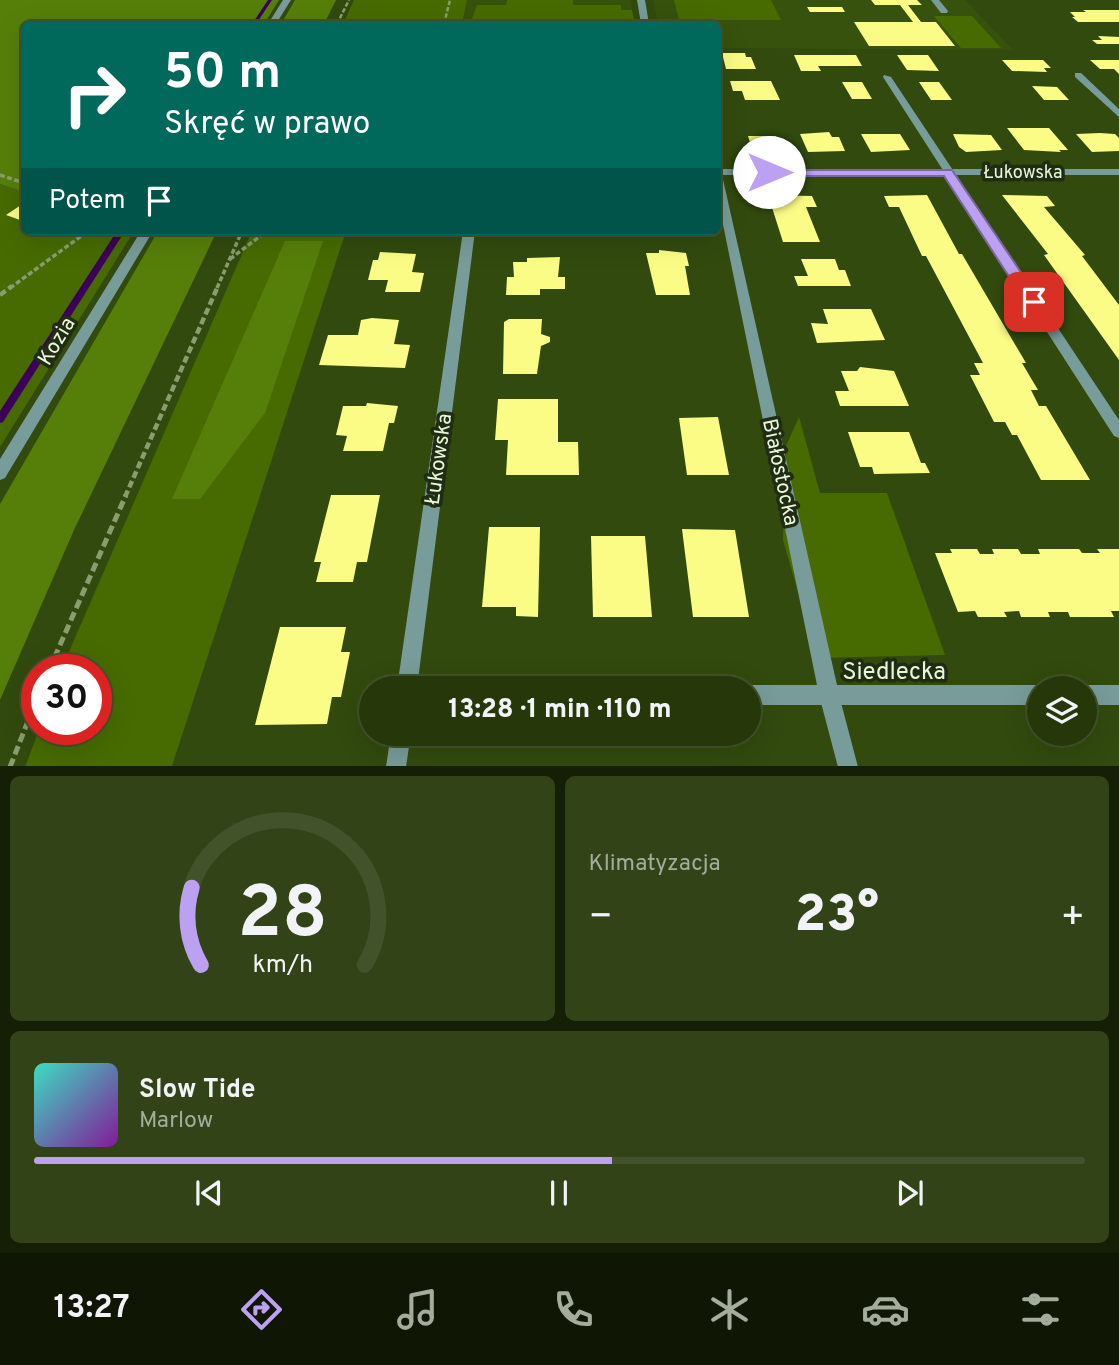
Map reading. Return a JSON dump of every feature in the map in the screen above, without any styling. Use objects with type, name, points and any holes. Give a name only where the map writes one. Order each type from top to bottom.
[{"type":"street","points":[[274,21],[287,0]]},
{"type":"street","points":[[640,0],[644,21]]},
{"type":"street","points":[[935,0],[944,11]]},
{"type":"street","points":[[1078,75],[1119,114]]},
{"type":"street","points":[[887,76],[1119,432]]},
{"type":"street","name":"Łukowska","points":[[721,174],[1119,172]]},
{"type":"street","name":"Białostocka","points":[[721,188],[830,695],[848,766]]},
{"type":"street","name":"Kozia","points":[[0,473],[145,235]]},
{"type":"street","name":"Łukowska","points":[[409,676],[468,235]]},
{"type":"street","name":"Siedlecka","points":[[761,695],[1027,695]]},
{"type":"street","points":[[1097,695],[1119,695]]},
{"type":"street","points":[[396,766],[399,746]]},
{"type":"path","points":[[338,21],[349,0]]},
{"type":"path","points":[[445,21],[450,0]]},
{"type":"path","points":[[0,175],[21,182]]},
{"type":"path","points":[[0,295],[82,235]]},
{"type":"path","points":[[55,654],[240,235]]},
{"type":"path","points":[[229,259],[262,235]]},
{"type":"path","points":[[10,766],[21,738]]},
{"type":"shaded area","points":[[0,0],[279,0],[266,21],[21,21],[21,191],[0,184]]},
{"type":"shaded area","points":[[295,0],[336,0],[326,21],[283,21]]},
{"type":"shaded area","points":[[354,0],[467,0],[463,21],[344,21]]},
{"type":"shaded area","points":[[467,0],[630,0],[634,21],[463,21]]},
{"type":"shaded area","points":[[507,0],[573,0],[573,5],[621,5],[621,10],[632,10],[634,21],[471,21],[477,5],[506,5]]},
{"type":"shaded area","points":[[653,0],[965,0],[1013,50],[721,48],[721,21],[657,21]]},
{"type":"shaded area","points":[[674,0],[771,0],[781,20],[679,20]]},
{"type":"shaded area","points":[[934,16],[972,16],[1001,48],[961,48]]},
{"type":"shaded area","points":[[0,184],[21,191],[21,235],[132,235],[0,447]]},
{"type":"shaded area","points":[[156,235],[215,235],[74,530],[0,700],[0,504]]},
{"type":"shaded area","points":[[250,235],[345,235],[172,766],[25,766],[33,745],[112,745],[112,654],[68,654]]},
{"type":"shaded area","points":[[285,241],[323,241],[265,413],[200,499],[172,499]]},
{"type":"shaded area","points":[[799,417],[820,493],[887,493],[945,655],[817,658],[783,540],[786,446]]},
{"type":"building","points":[[871,0],[917,0],[922,5],[908,5],[921,22],[936,22],[955,46],[869,46],[854,22],[913,22],[900,5],[875,5]]},
{"type":"building","points":[[807,7],[842,7],[845,12],[810,12]]},
{"type":"building","points":[[1083,10],[1119,10],[1119,22],[1078,22],[1070,12],[1086,12]]},
{"type":"building","points":[[1098,36],[1119,37],[1119,44],[1097,44],[1092,40],[1102,40]]},
{"type":"building","points":[[722,53],[745,53],[746,57],[751,57],[756,69],[726,69]]},
{"type":"building","points":[[794,55],[856,55],[862,66],[818,66],[821,71],[801,71]]},
{"type":"building","points":[[897,55],[928,55],[939,71],[907,70]]},
{"type":"building","points":[[1002,60],[1043,60],[1051,68],[1044,68],[1047,72],[1012,71]]},
{"type":"building","points":[[1090,60],[1119,60],[1119,74],[1114,69],[1100,69]]},
{"type":"building","points":[[730,81],[771,81],[780,100],[745,100],[742,91],[733,91]]},
{"type":"building","points":[[842,82],[862,82],[872,99],[852,99]]},
{"type":"building","points":[[919,82],[939,82],[952,100],[931,100]]},
{"type":"building","points":[[1032,86],[1057,87],[1069,100],[1044,100]]},
{"type":"building","points":[[1007,128],[1049,128],[1068,150],[1024,150]]},
{"type":"building","points":[[829,132],[832,137],[839,137],[845,151],[808,152],[800,134]]},
{"type":"building","points":[[861,134],[900,134],[910,150],[871,152]]},
{"type":"building","points":[[953,134],[991,135],[1002,150],[966,152],[959,147]]},
{"type":"building","points":[[1076,134],[1115,134],[1119,138],[1119,151],[1092,152]]},
{"type":"building","points":[[748,136],[776,136],[782,152],[753,152]]},
{"type":"building","points":[[768,195],[812,196],[817,207],[806,207],[820,242],[783,242]]},
{"type":"building","points":[[927,195],[959,254],[962,254],[1026,363],[1022,363],[1038,390],[1031,390],[1039,406],[1046,406],[1090,480],[1041,480],[1017,435],[1012,435],[1005,422],[994,422],[970,375],[980,375],[974,363],[983,363],[926,256],[922,256],[899,207],[889,207],[884,196]]},
{"type":"building","points":[[1002,195],[1047,196],[1055,206],[1044,207],[1085,255],[1082,256],[1119,305],[1119,360],[1044,255],[1048,254]]},
{"type":"building","points":[[21,205],[20,220],[6,215]]},
{"type":"building","points":[[659,250],[686,253],[689,266],[685,266],[690,295],[656,295],[646,253],[659,253]]},
{"type":"building","points":[[380,252],[416,254],[412,272],[424,273],[420,292],[385,292],[388,280],[368,280],[373,260],[378,260]]},
{"type":"building","points":[[560,257],[558,277],[565,277],[565,289],[540,289],[540,295],[506,295],[507,277],[514,277],[513,262],[527,262],[527,258]]},
{"type":"building","points":[[801,259],[835,259],[839,270],[845,270],[851,286],[798,286],[794,276],[808,276]]},
{"type":"building","points":[[823,309],[871,309],[885,340],[817,343],[811,323],[828,324]]},
{"type":"building","points":[[509,319],[542,319],[541,334],[550,337],[550,342],[541,346],[537,374],[503,374],[504,322]]},
{"type":"building","points":[[361,320],[399,320],[394,344],[410,345],[405,368],[319,365],[328,335],[358,335]]},
{"type":"building","points":[[860,367],[894,371],[909,406],[840,406],[835,391],[849,391],[841,371],[857,371]]},
{"type":"building","points":[[498,399],[558,399],[558,442],[578,442],[579,475],[506,475],[508,440],[495,440]]},
{"type":"building","points":[[367,403],[398,406],[394,423],[389,423],[383,451],[343,451],[347,436],[336,435],[343,406],[366,406]]},
{"type":"building","points":[[718,417],[729,475],[687,475],[679,418]]},
{"type":"building","points":[[848,432],[909,432],[921,463],[925,463],[930,473],[874,474],[872,467],[860,467]]},
{"type":"building","points":[[331,495],[380,495],[367,562],[357,562],[353,582],[316,582],[321,562],[314,562]]},
{"type":"building","points":[[489,527],[540,527],[538,617],[516,616],[516,607],[482,607]]},
{"type":"building","points":[[682,529],[735,530],[749,617],[693,617]]},
{"type":"building","points":[[591,536],[645,536],[652,617],[593,617]]},
{"type":"building","points":[[950,549],[977,549],[980,554],[994,554],[992,549],[1018,549],[1021,554],[1040,554],[1038,549],[1079,549],[1082,553],[1100,553],[1097,549],[1119,549],[1119,611],[1111,611],[1114,617],[1070,617],[1068,612],[1048,612],[1050,617],[1021,617],[1019,611],[1004,612],[1007,617],[978,617],[975,611],[958,612],[935,553],[952,553]]},
{"type":"building","points":[[280,627],[346,627],[341,652],[350,652],[341,697],[332,697],[327,724],[255,725]]},
{"type":"waterway","points":[[256,21],[270,0]]},
{"type":"waterway","points":[[0,419],[118,235]]},
{"type":"route","points":[[769,172],[948,172],[1034,302]]}]
